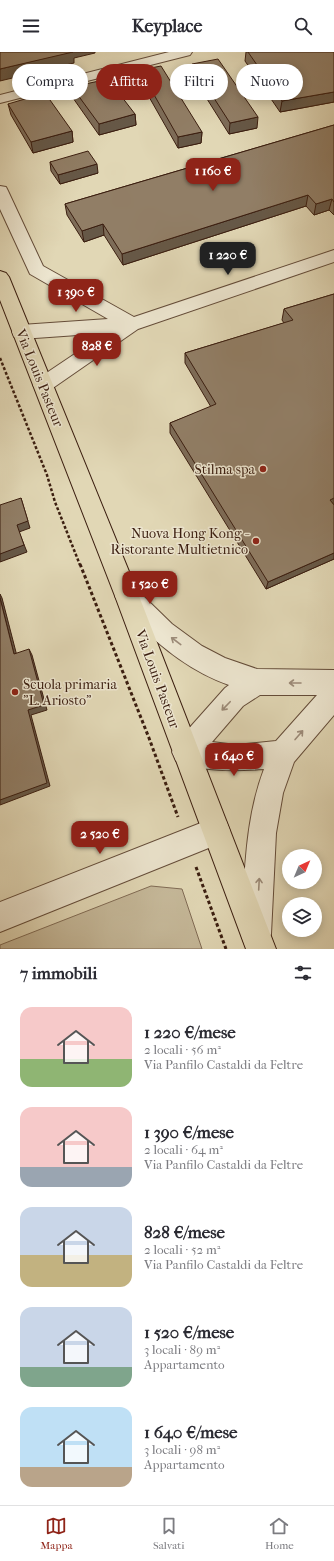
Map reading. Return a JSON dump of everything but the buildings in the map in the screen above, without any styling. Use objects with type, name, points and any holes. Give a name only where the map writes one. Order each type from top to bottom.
[{"type":"main road","name":"Via Louis Pasteur","points":[[0,277],[127,596],[258,943]]},
{"type":"street","points":[[0,99],[185,52]]},
{"type":"street","points":[[0,191],[36,270],[132,324]]},
{"type":"street","points":[[22,332],[132,324],[334,256]]},
{"type":"street","points":[[44,385],[132,324]]},
{"type":"street","points":[[127,596],[163,632],[193,655],[219,670],[257,682],[334,683]]},
{"type":"street","points":[[185,752],[234,698],[257,682]]},
{"type":"street","points":[[258,943],[262,833],[269,793],[283,754],[334,695]]},
{"type":"street","points":[[185,752],[236,758],[283,754]]},
{"type":"street","points":[[0,917],[216,831]]},
{"type":"path","points":[[0,358],[44,467],[55,502],[149,738],[226,949]]},
{"type":"shaded area","points":[[151,886],[182,889],[202,949],[0,949],[0,945]]},
{"type":"place","name":"Stilma spa","points":[[263,469]]},
{"type":"place","name":"Nuova Hong Kong - Ristorante Multietnico","points":[[256,541]]},
{"type":"place","name":"Scuola primaria \"L. Ariosto\"","points":[[15,692]]}]
